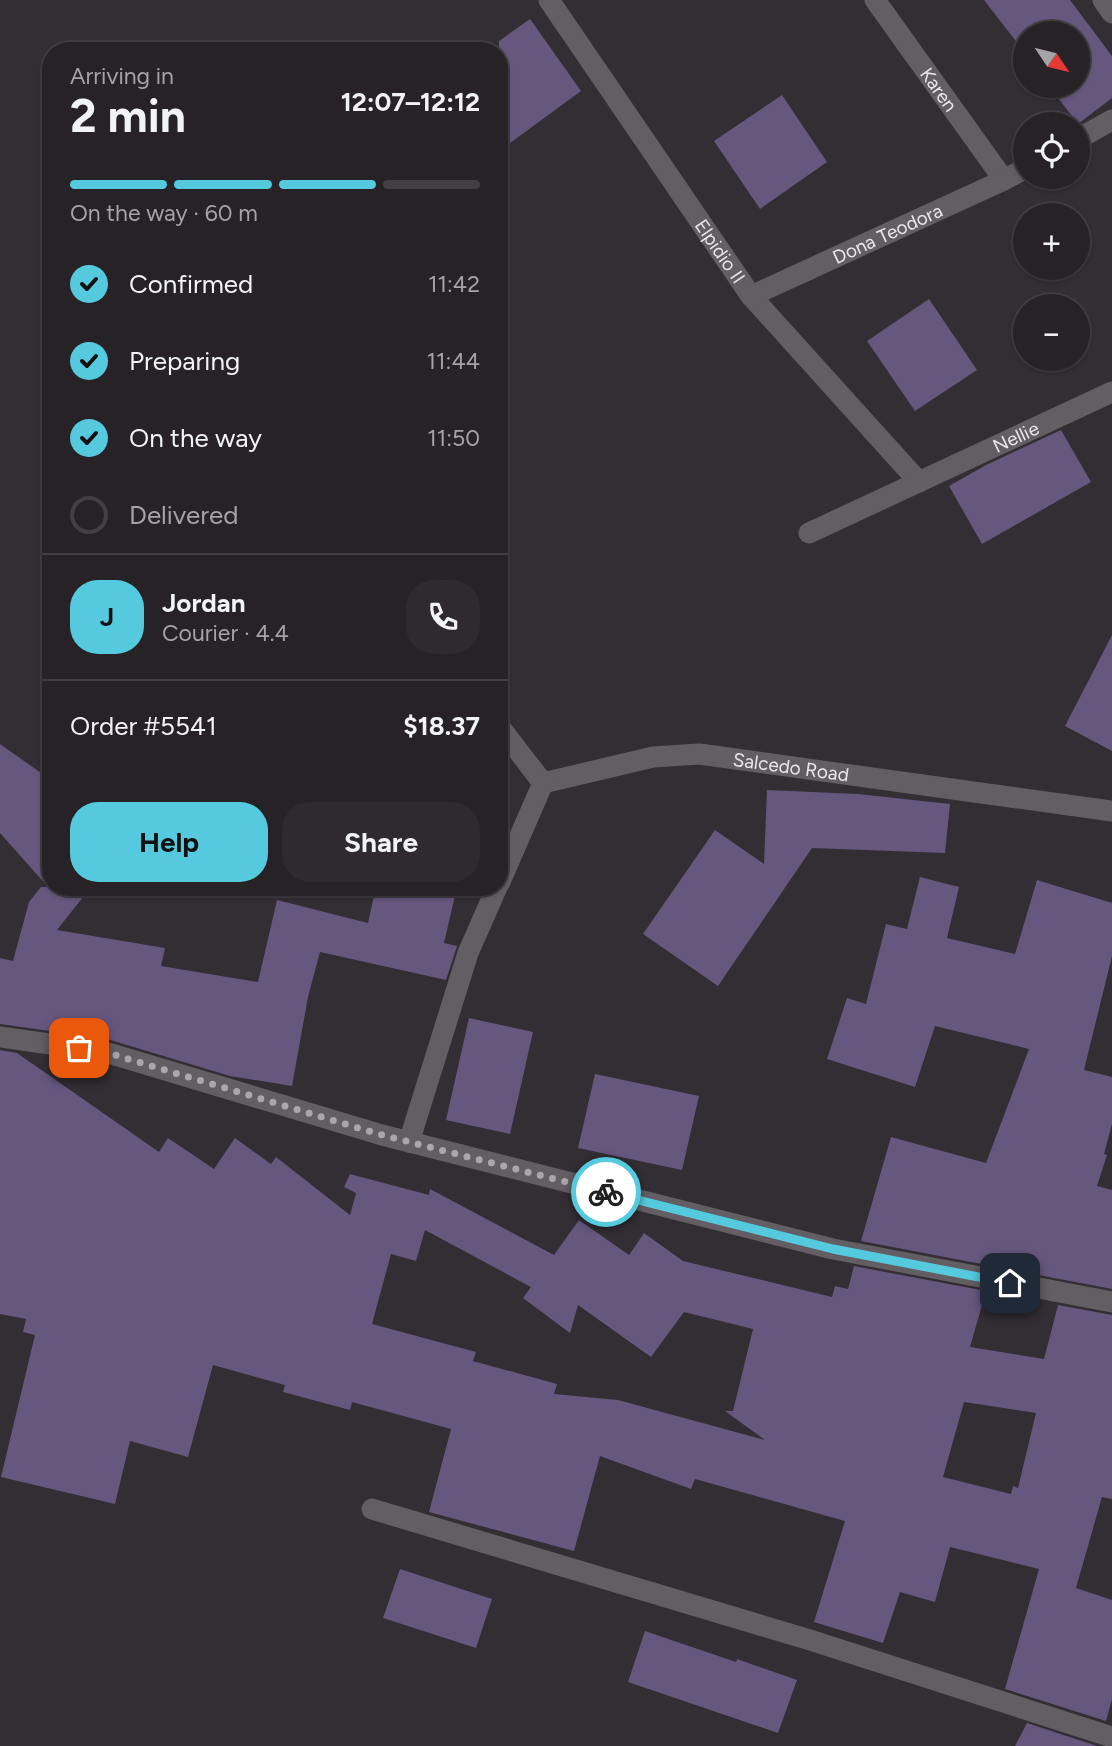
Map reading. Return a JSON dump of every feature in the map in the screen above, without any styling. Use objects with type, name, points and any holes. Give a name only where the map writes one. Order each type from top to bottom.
[{"type":"street","name":"Elpidio II","points":[[549,0],[751,296],[919,482]]},
{"type":"street","name":"Karen","points":[[876,0],[1004,180]]},
{"type":"street","points":[[1103,0],[1112,13]]},
{"type":"street","points":[[1090,132],[1112,120]]},
{"type":"street","name":"Dona Teodora","points":[[751,296],[1013,175]]},
{"type":"street","name":"Nellie","points":[[809,533],[1112,391]]},
{"type":"street","points":[[508,738],[543,783],[508,863]]},
{"type":"street","name":"Salcedo Road","points":[[543,783],[653,757],[699,754],[1112,811]]},
{"type":"street","points":[[409,1142],[468,953],[494,896]]},
{"type":"street","points":[[0,1037],[105,1052],[409,1142],[833,1249],[1112,1302]]},
{"type":"street","points":[[372,1509],[810,1640],[1112,1737]]},
{"type":"building","points":[[984,0],[1070,0],[1086,21],[1013,21],[1013,37]]},
{"type":"building","points":[[530,19],[581,91],[508,144],[508,42],[499,41]]},
{"type":"building","points":[[1090,27],[1112,56],[1112,98],[1090,115],[1090,112],[1069,112],[1058,98],[1090,98]]},
{"type":"building","points":[[782,95],[827,162],[760,209],[714,141]]},
{"type":"building","points":[[929,299],[977,370],[915,411],[867,341]]},
{"type":"building","points":[[1061,430],[1091,482],[982,544],[949,486],[986,465]]},
{"type":"building","points":[[1112,635],[1112,751],[1065,726]]},
{"type":"building","points":[[0,744],[42,774],[42,880],[0,833]]},
{"type":"building","points":[[767,790],[858,794],[950,804],[945,853],[812,848],[718,986],[643,934],[715,830],[764,864]]},
{"type":"building","points":[[920,877],[959,887],[947,938],[1015,954],[1037,880],[1112,903],[1112,956],[1084,1070],[1112,1077],[1112,1124],[1104,1154],[1107,1155],[1097,1186],[1112,1190],[1112,1289],[861,1241],[891,1137],[986,1163],[1029,1049],[935,1026],[915,1087],[827,1059],[847,998],[866,1004],[886,924],[907,929]]},
{"type":"building","points":[[41,887],[42,896],[84,896],[57,930],[165,948],[161,966],[258,982],[277,900],[368,923],[374,896],[455,896],[444,943],[457,946],[446,980],[320,952],[308,997],[292,1086],[230,1076],[107,1039],[0,1024],[0,958],[13,961],[29,902]]},
{"type":"building","points":[[469,1018],[533,1032],[510,1134],[446,1120]]},
{"type":"building","points":[[0,1050],[17,1053],[159,1152],[168,1138],[214,1169],[235,1138],[271,1164],[276,1157],[350,1215],[356,1193],[344,1187],[350,1174],[429,1195],[430,1189],[554,1255],[579,1220],[629,1255],[644,1233],[683,1261],[832,1297],[835,1286],[848,1289],[854,1266],[986,1291],[970,1347],[1044,1359],[1058,1305],[1112,1315],[1112,1499],[1102,1497],[1076,1588],[1112,1600],[1112,1699],[1106,1721],[1005,1689],[1039,1569],[950,1547],[935,1602],[900,1592],[883,1643],[814,1622],[845,1521],[695,1479],[691,1489],[600,1456],[574,1551],[429,1512],[451,1429],[352,1402],[350,1410],[283,1392],[285,1385],[213,1365],[188,1457],[130,1441],[115,1504],[1,1477],[35,1335],[23,1332],[26,1319],[0,1314]],"holes":[[[425,1230],[531,1287],[523,1298],[570,1333],[578,1305],[651,1357],[684,1312],[753,1329],[733,1411],[725,1411],[765,1440],[618,1400],[554,1394],[557,1384],[473,1361],[476,1352],[372,1324],[391,1254],[416,1261]],[[964,1402],[1036,1413],[1018,1488],[1013,1486],[1011,1494],[943,1477]]]},
{"type":"building","points":[[595,1074],[699,1096],[682,1170],[578,1148]]},
{"type":"building","points":[[400,1569],[492,1599],[476,1648],[383,1618]]},
{"type":"building","points":[[645,1631],[797,1680],[778,1733],[628,1682]]},
{"type":"building","points":[[1027,1723],[1097,1746],[1015,1746]]},
{"type":"way so far","points":[[79,1048],[105,1052],[382,1135],[606,1192]]},
{"type":"route","points":[[606,1192],[833,1249],[1010,1283]]}]
